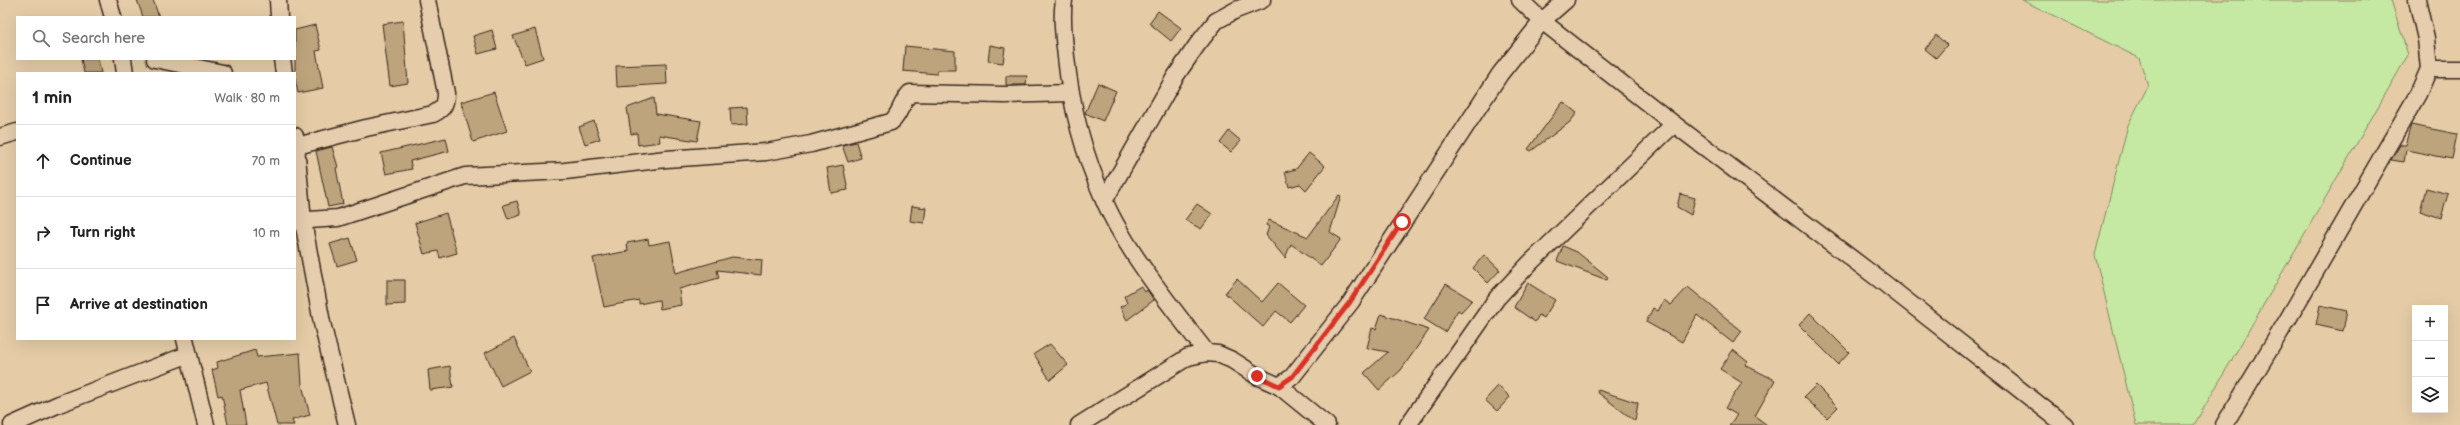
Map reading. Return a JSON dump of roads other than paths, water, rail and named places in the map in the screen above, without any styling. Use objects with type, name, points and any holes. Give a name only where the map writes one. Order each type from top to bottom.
[{"type":"street","points":[[108,0],[112,16]]},
{"type":"street","points":[[278,0],[279,16]]},
{"type":"street","points":[[347,425],[299,221],[296,141],[433,114],[442,110],[446,103],[446,94],[427,0]]},
{"type":"street","points":[[1064,0],[1064,32],[1069,93],[1086,150],[1104,201],[1155,284],[1207,353]]},
{"type":"street","points":[[1104,201],[1175,77],[1197,45],[1216,21],[1236,10],[1262,0]]},
{"type":"street","points":[[1520,0],[1542,21],[1674,124],[1884,282],[2065,425]]},
{"type":"street","points":[[1279,386],[1292,377],[1350,302],[1500,74],[1542,21],[1566,0]]},
{"type":"street","points":[[2224,425],[2288,319],[2418,94],[2429,69],[2426,39],[2416,0]]},
{"type":"street","points":[[123,60],[125,72]]},
{"type":"street","points":[[160,60],[218,72]]},
{"type":"street","points":[[282,60],[284,72]]},
{"type":"street","points":[[2429,69],[2460,69]]},
{"type":"street","points":[[299,221],[338,218],[465,176],[565,171],[666,158],[766,152],[811,144],[891,122],[897,117],[900,105],[910,93],[1005,95],[1069,93]]},
{"type":"street","points":[[1408,425],[1498,298],[1530,263],[1674,124]]},
{"type":"street","points":[[0,137],[16,132]]},
{"type":"street","points":[[185,340],[187,355],[206,425]]},
{"type":"street","points":[[1079,425],[1188,357],[1207,353],[1218,354],[1232,360],[1257,376],[1279,386],[1327,425]]},
{"type":"street","points":[[12,425],[59,404],[187,355]]}]
